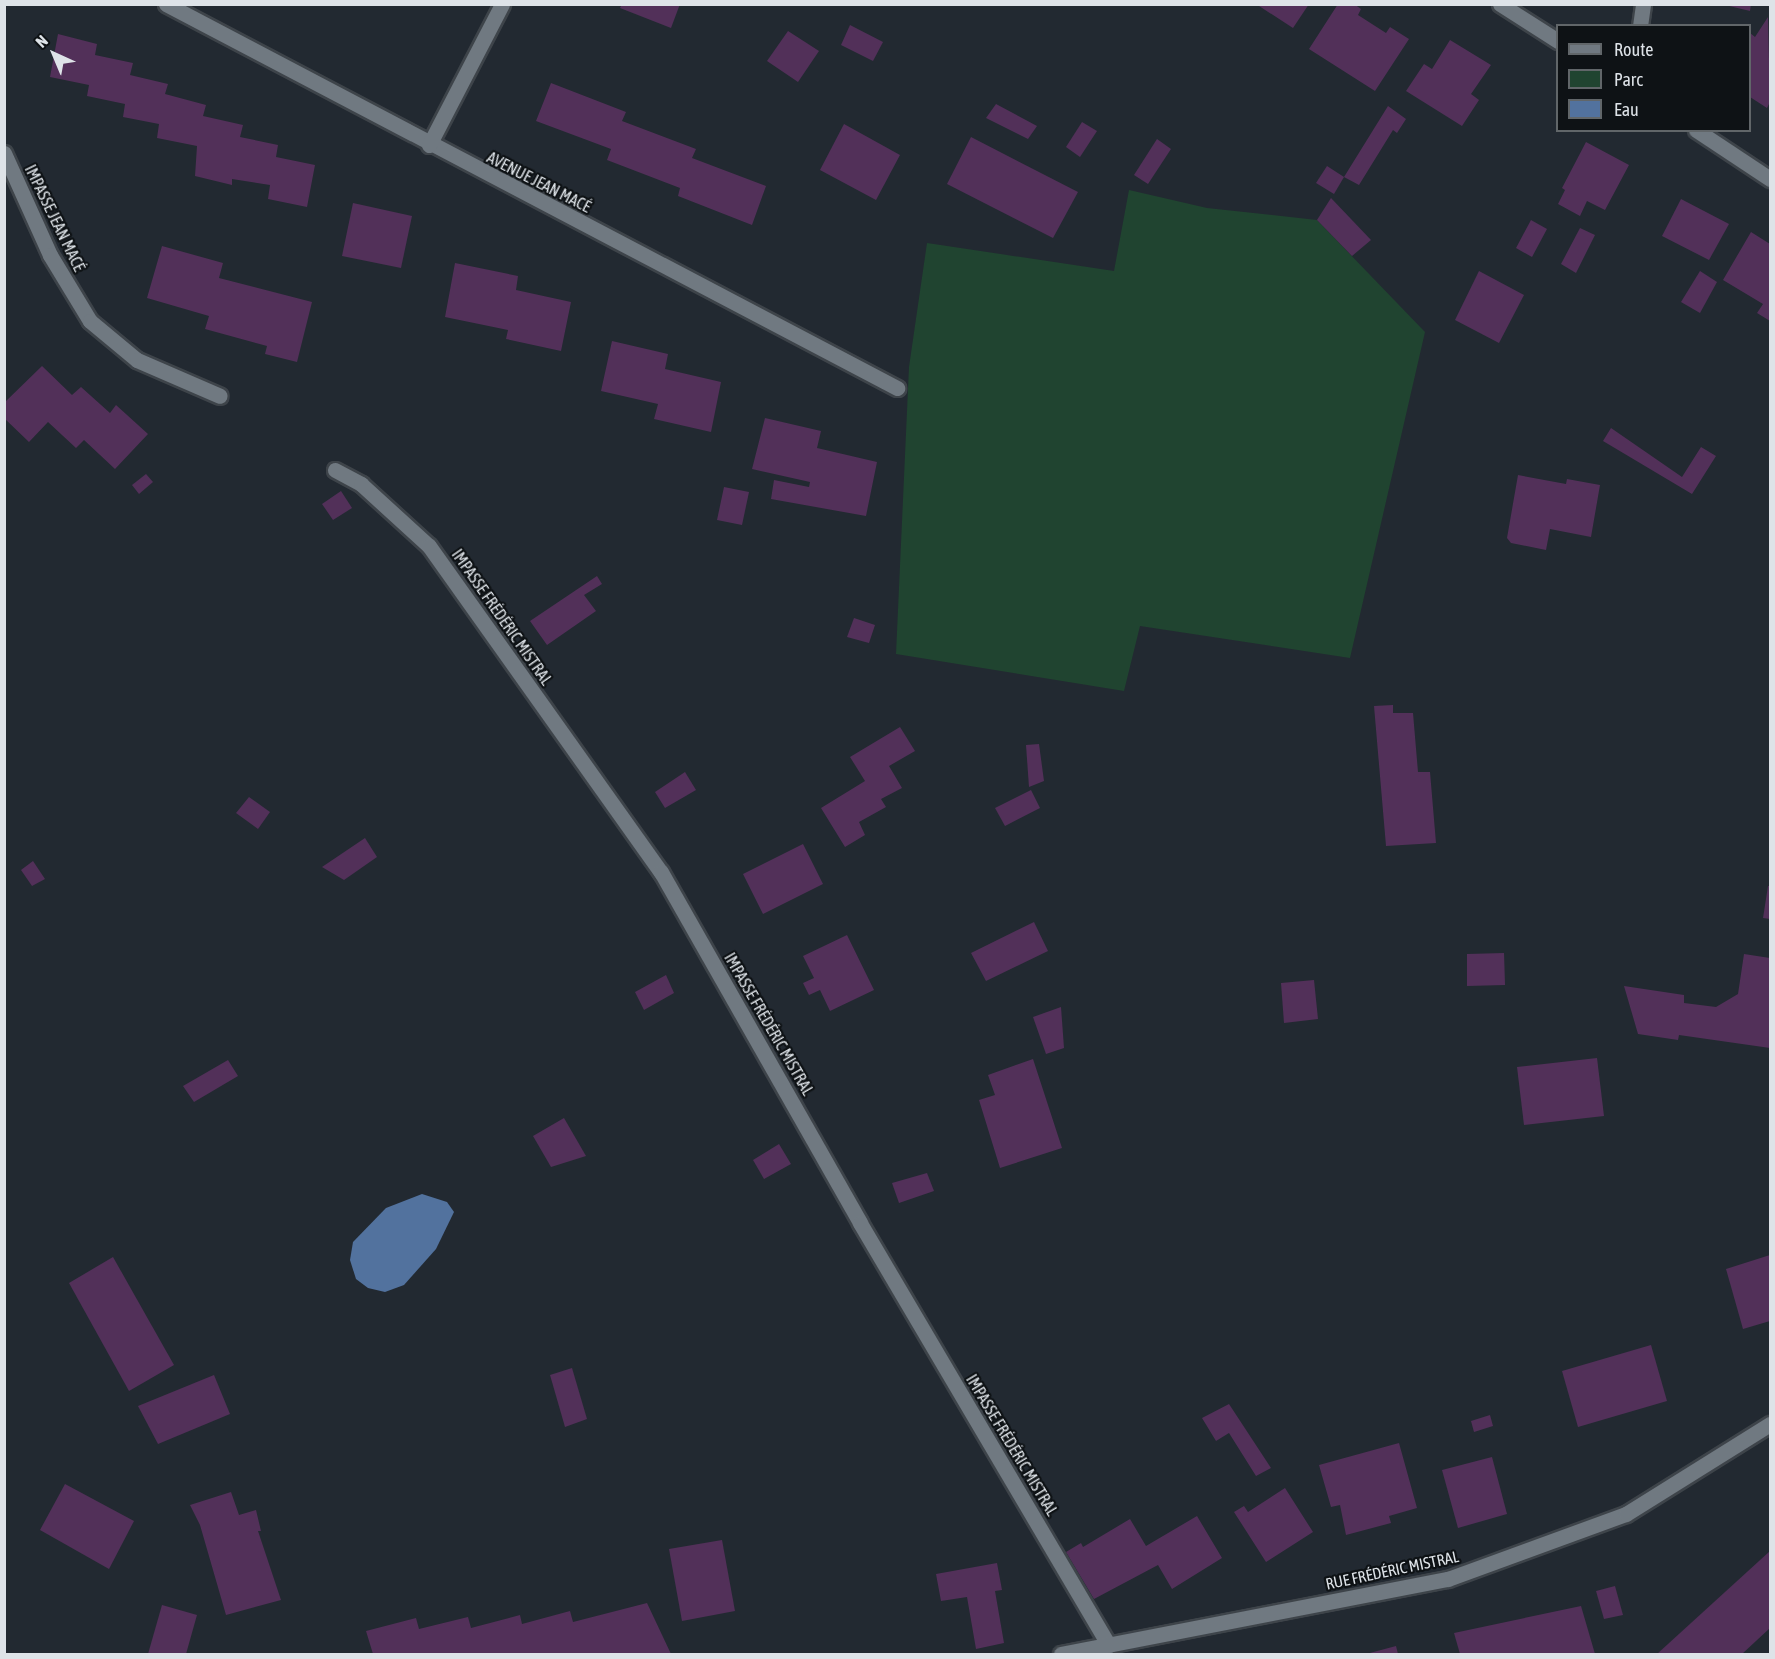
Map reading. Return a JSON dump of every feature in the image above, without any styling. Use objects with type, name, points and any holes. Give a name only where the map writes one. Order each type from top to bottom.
[{"type":"street","name":"AVENUE JEAN MACÉ","points":[[166,4],[429,145],[897,388]]},
{"type":"street","points":[[429,145],[502,4]]},
{"type":"street","points":[[1500,4],[1556,40]]},
{"type":"street","points":[[1640,24],[1643,4]]},
{"type":"street","points":[[1699,132],[1770,179]]},
{"type":"street","name":"IMPASSE JEAN MACÉ","points":[[4,153],[50,255],[90,321],[137,360],[220,396]]},
{"type":"street","name":"IMPASSE FRÉDÉRIC MISTRAL","points":[[335,470],[361,483],[429,546],[661,872],[860,1222],[1109,1645]]},
{"type":"street","name":"RUE FRÉDÉRIC MISTRAL","points":[[1061,1654],[1448,1579],[1626,1514],[1770,1424]]},
{"type":"green space","points":[[1129,190],[1207,208],[1317,220],[1425,332],[1350,658],[1140,626],[1124,691],[896,654],[909,367],[927,243],[1114,271]]},
{"type":"water","points":[[422,1194],[447,1202],[454,1212],[436,1249],[404,1285],[385,1292],[368,1288],[356,1279],[350,1260],[353,1242],[386,1208]]},
{"type":"building","points":[[622,4],[680,4],[671,28],[620,8]]},
{"type":"building","points":[[1256,4],[1309,4],[1293,28]]},
{"type":"building","points":[[1338,4],[1354,4],[1361,9],[1358,15],[1386,33],[1390,27],[1409,39],[1375,91],[1309,49]]},
{"type":"building","points":[[1721,4],[1751,4],[1750,11]]},
{"type":"building","points":[[1768,17],[1770,102],[1767,108],[1751,98],[1751,34],[1755,37]]},
{"type":"building","points":[[850,25],[883,42],[873,61],[841,45]]},
{"type":"building","points":[[788,31],[819,51],[798,82],[767,61]]},
{"type":"building","points":[[58,34],[97,44],[95,55],[133,63],[130,75],[168,84],[165,94],[206,105],[203,116],[243,125],[240,137],[278,145],[276,157],[315,165],[307,207],[268,199],[270,185],[232,179],[232,185],[195,176],[197,146],[157,138],[159,124],[123,117],[125,104],[87,96],[89,85],[50,77]]},
{"type":"building","points":[[1450,40],[1491,65],[1471,94],[1479,100],[1462,126],[1406,91],[1424,64],[1432,69]]},
{"type":"building","points":[[551,83],[626,112],[622,121],[696,149],[692,158],[766,186],[752,225],[678,196],[680,188],[607,160],[611,149],[536,121]]},
{"type":"building","points":[[996,104],[1037,126],[1028,139],[986,118]]},
{"type":"building","points":[[1388,106],[1406,119],[1397,133],[1393,130],[1359,185],[1344,177]]},
{"type":"building","points":[[1082,122],[1097,131],[1080,157],[1066,147]]},
{"type":"building","points":[[844,124],[900,155],[876,200],[820,170]]},
{"type":"building","points":[[971,137],[1078,192],[1053,238],[947,184]]},
{"type":"building","points":[[1157,139],[1171,149],[1148,184],[1134,175]]},
{"type":"building","points":[[1586,142],[1629,165],[1605,210],[1587,201],[1580,216],[1558,204],[1565,190],[1562,188]]},
{"type":"building","points":[[1327,166],[1344,177],[1334,194],[1316,183]]},
{"type":"building","points":[[1331,198],[1371,240],[1352,256],[1317,220]]},
{"type":"building","points":[[1681,199],[1729,224],[1709,260],[1662,236]]},
{"type":"building","points":[[353,203],[412,216],[401,268],[342,256]]},
{"type":"building","points":[[1531,220],[1547,229],[1532,257],[1516,248]]},
{"type":"building","points":[[1580,228],[1595,235],[1576,273],[1561,264]]},
{"type":"building","points":[[1751,232],[1770,244],[1770,321],[1757,313],[1763,304],[1723,280]]},
{"type":"building","points":[[162,246],[223,263],[219,278],[312,302],[297,362],[265,354],[267,346],[205,329],[209,316],[147,298]]},
{"type":"building","points":[[455,263],[518,276],[516,290],[571,302],[561,351],[506,339],[508,330],[445,317]]},
{"type":"building","points":[[1479,271],[1524,295],[1499,343],[1455,320]]},
{"type":"building","points":[[1700,271],[1717,282],[1700,313],[1681,302]]},
{"type":"building","points":[[612,341],[668,354],[665,369],[721,382],[711,432],[654,419],[658,404],[601,391]]},
{"type":"building","points":[[42,366],[72,395],[81,387],[110,413],[116,405],[148,434],[115,469],[84,440],[76,448],[48,422],[29,442],[4,418],[4,403]]},
{"type":"building","points":[[765,418],[821,431],[817,448],[877,462],[866,516],[771,499],[774,480],[809,487],[810,482],[752,469]]},
{"type":"building","points":[[1611,428],[1682,477],[1701,447],[1716,456],[1692,494],[1603,441]]},
{"type":"building","points":[[146,474],[153,482],[139,494],[132,485]]},
{"type":"building","points":[[1518,475],[1566,484],[1567,479],[1600,485],[1591,537],[1550,529],[1546,550],[1511,543],[1507,538]]},
{"type":"building","points":[[724,487],[749,492],[742,525],[717,520]]},
{"type":"building","points":[[341,491],[352,508],[333,520],[322,504]]},
{"type":"building","points":[[597,576],[602,584],[584,595],[596,611],[547,645],[530,621]]},
{"type":"building","points":[[854,618],[875,625],[869,643],[847,637]]},
{"type":"building","points":[[1393,705],[1393,713],[1413,713],[1418,772],[1430,772],[1436,843],[1386,846],[1374,706]]},
{"type":"building","points":[[900,727],[915,751],[889,766],[902,788],[881,799],[886,807],[859,822],[865,835],[845,847],[821,808],[865,781],[850,757]]},
{"type":"building","points":[[1039,744],[1044,781],[1029,787],[1026,745]]},
{"type":"building","points":[[685,772],[696,790],[665,808],[655,792]]},
{"type":"building","points":[[1031,790],[1040,808],[1005,826],[995,808]]},
{"type":"building","points":[[249,797],[270,812],[258,829],[236,813]]},
{"type":"building","points":[[365,838],[377,857],[344,880],[322,867]]},
{"type":"building","points":[[803,844],[823,884],[763,914],[743,874]]},
{"type":"building","points":[[33,861],[45,879],[32,886],[21,870]]},
{"type":"building","points":[[1768,886],[1770,886],[1770,919],[1763,918]]},
{"type":"building","points":[[1034,922],[1048,951],[986,981],[971,953]]},
{"type":"building","points":[[847,935],[874,990],[830,1011],[820,990],[809,995],[803,983],[814,978],[803,956]]},
{"type":"building","points":[[1504,953],[1505,985],[1467,986],[1467,954]]},
{"type":"building","points":[[1744,954],[1770,958],[1770,1048],[1679,1035],[1678,1040],[1638,1034],[1624,986],[1684,995],[1684,1003],[1716,1007],[1738,994]]},
{"type":"building","points":[[666,975],[674,993],[644,1010],[635,992]]},
{"type":"building","points":[[1314,980],[1318,1019],[1284,1023],[1281,983]]},
{"type":"building","points":[[1061,1007],[1064,1048],[1046,1054],[1033,1017]]},
{"type":"building","points":[[1597,1058],[1604,1116],[1524,1125],[1517,1067]]},
{"type":"building","points":[[1033,1059],[1062,1148],[1000,1168],[979,1100],[995,1095],[988,1075]]},
{"type":"building","points":[[228,1060],[238,1076],[194,1102],[183,1086]]},
{"type":"building","points":[[564,1118],[586,1156],[551,1167],[533,1136]]},
{"type":"building","points":[[779,1144],[791,1164],[764,1179],[753,1160]]},
{"type":"building","points":[[927,1173],[934,1191],[899,1203],[892,1183]]},
{"type":"building","points":[[1770,1255],[1770,1321],[1743,1329],[1726,1269]]},
{"type":"building","points":[[113,1257],[174,1365],[129,1391],[69,1283]]},
{"type":"building","points":[[1651,1345],[1667,1401],[1578,1427],[1562,1371]]},
{"type":"building","points":[[572,1368],[587,1419],[565,1427],[550,1375]]},
{"type":"building","points":[[214,1375],[230,1414],[158,1444],[138,1406]]},
{"type":"building","points":[[1229,1404],[1271,1468],[1256,1476],[1229,1433],[1216,1441],[1202,1418]]},
{"type":"building","points":[[1490,1415],[1493,1426],[1474,1432],[1471,1421]]},
{"type":"building","points":[[1399,1443],[1417,1508],[1389,1516],[1391,1523],[1346,1535],[1340,1505],[1331,1507],[1319,1465]]},
{"type":"building","points":[[1492,1457],[1507,1514],[1458,1528],[1442,1470]]},
{"type":"building","points":[[65,1484],[134,1521],[109,1569],[40,1530]]},
{"type":"building","points":[[1285,1488],[1313,1532],[1266,1562],[1234,1512],[1244,1506],[1248,1512]]},
{"type":"building","points":[[231,1492],[239,1515],[256,1510],[261,1531],[258,1531],[281,1600],[226,1615],[200,1525],[190,1505]]},
{"type":"building","points":[[1197,1516],[1222,1558],[1172,1589],[1158,1565],[1094,1599],[1066,1552],[1081,1543],[1083,1547],[1130,1519],[1146,1546]]},
{"type":"building","points":[[722,1540],[735,1611],[682,1621],[669,1549]]},
{"type":"building","points":[[1770,1551],[1770,1628],[1742,1654],[1657,1654]]},
{"type":"building","points":[[997,1563],[1002,1590],[995,1591],[1004,1643],[976,1649],[967,1597],[941,1601],[936,1574]]},
{"type":"building","points":[[1615,1586],[1623,1615],[1604,1619],[1596,1591]]},
{"type":"building","points":[[647,1603],[671,1654],[373,1654],[366,1631],[416,1618],[419,1629],[468,1617],[471,1628],[520,1615],[522,1624],[570,1611],[573,1622]]},
{"type":"building","points":[[162,1605],[197,1615],[186,1654],[148,1654]]},
{"type":"building","points":[[1581,1606],[1595,1654],[1460,1654],[1454,1633]]},
{"type":"building","points":[[1396,1646],[1398,1654],[1366,1654]]}]
